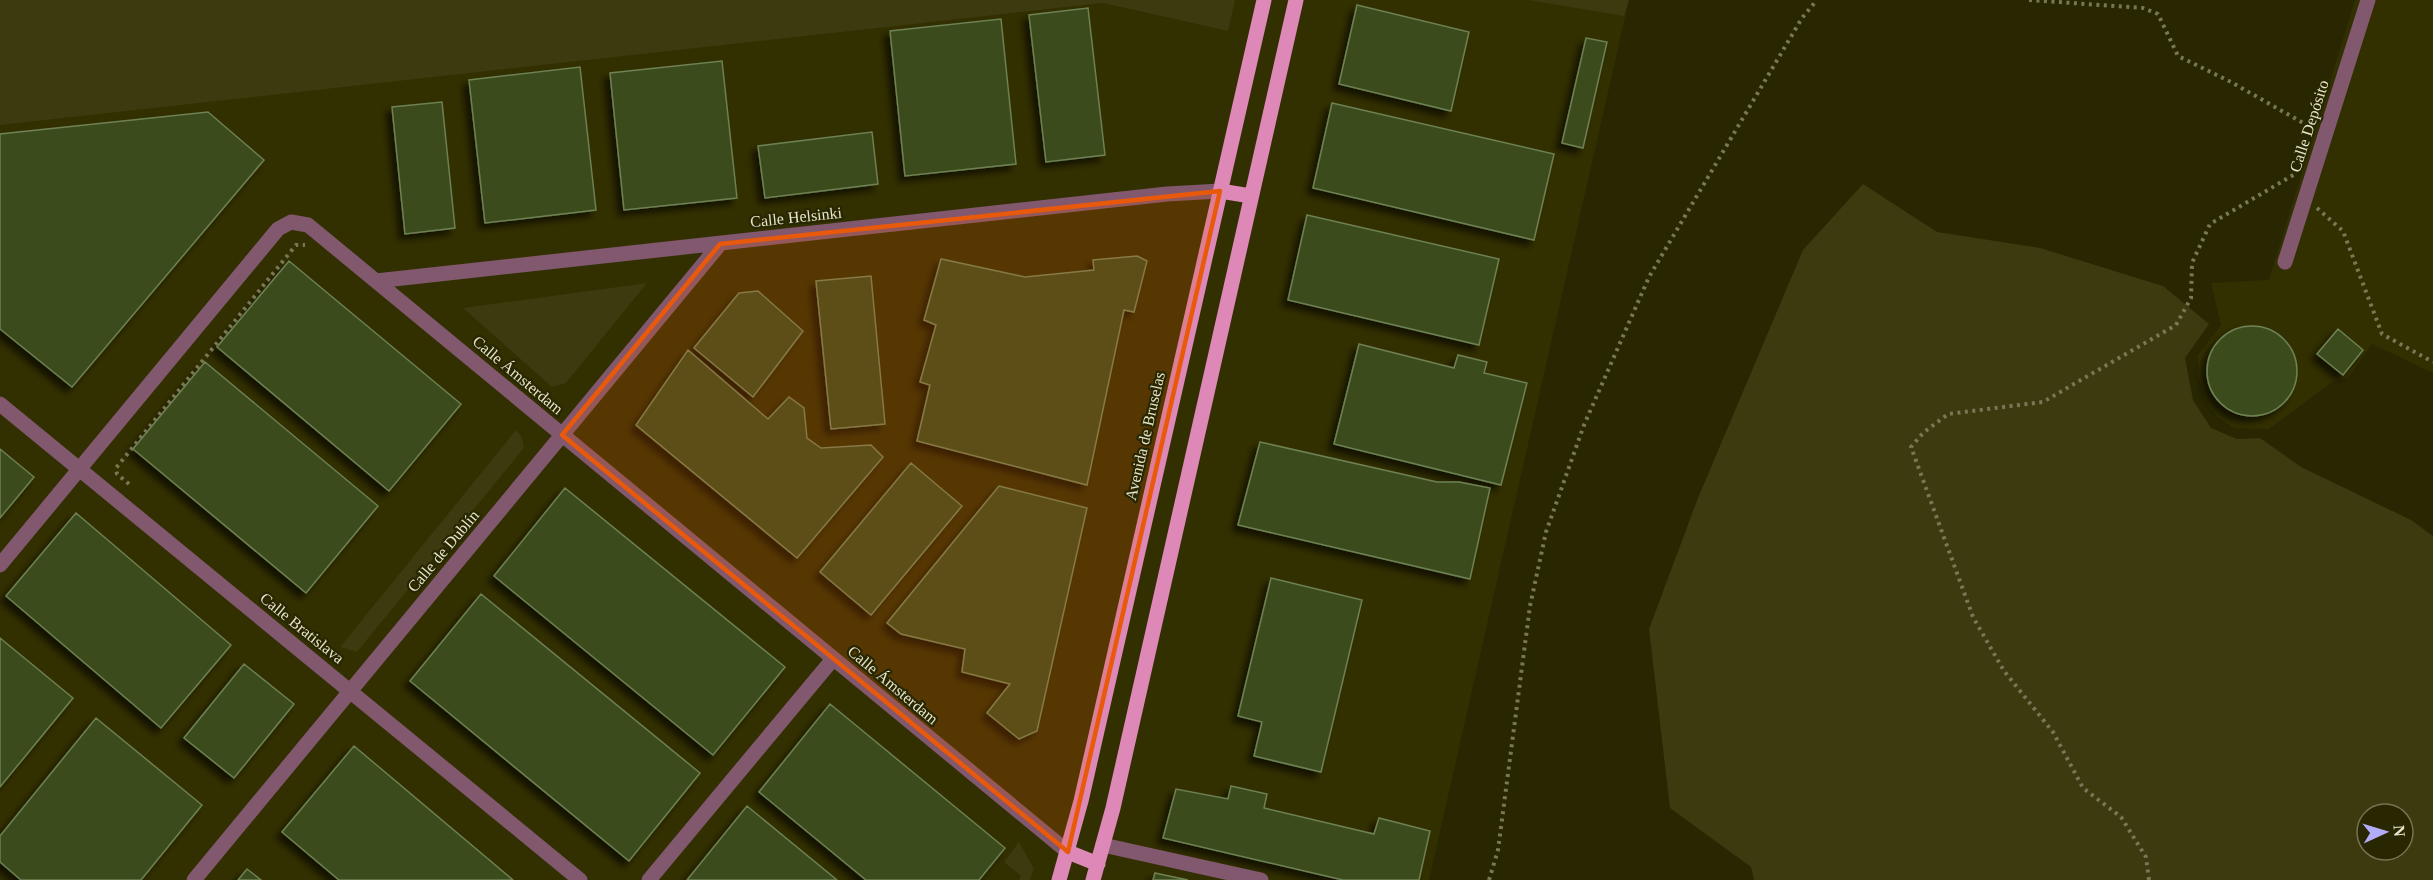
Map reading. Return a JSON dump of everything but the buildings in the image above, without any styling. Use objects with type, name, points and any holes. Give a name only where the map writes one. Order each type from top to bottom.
[{"type":"main road","name":"Avenida de Bruselas","points":[[1059,880],[1068,852],[1264,0]]},
{"type":"main road","points":[[1093,880],[1296,0]]},
{"type":"main road","points":[[1220,191],[1251,196]]},
{"type":"main road","points":[[1068,852],[1098,864]]},
{"type":"street","name":"Calle Depósito","points":[[2284,262],[2368,0]]},
{"type":"street","name":"Calle Helsinki","points":[[376,281],[1167,194],[1220,191]]},
{"type":"street","name":"Calle Ámsterdam","points":[[0,566],[278,228],[291,222],[308,225],[1068,852]]},
{"type":"street","name":"Calle de Dublín","points":[[194,880],[720,244]]},
{"type":"street","name":"Calle Bratislava","points":[[0,405],[351,690],[580,880]]},
{"type":"street","points":[[650,880],[833,659]]},
{"type":"street","points":[[1103,844],[1261,880]]},
{"type":"path","points":[[1489,880],[1498,850],[1530,606],[1546,532],[1584,424],[1649,277],[1802,18],[1817,0]]},
{"type":"path","points":[[2029,0],[2142,8],[2158,14],[2178,56],[2231,82],[2325,135]]},
{"type":"path","points":[[2149,880],[2146,857],[2121,817],[2083,788],[2053,732],[2004,671],[1973,616],[1911,447],[1923,432],[1948,414],[2043,402],[2176,325],[2191,298],[2192,263],[2210,224],[2318,159]]},
{"type":"path","points":[[2305,197],[2343,231],[2382,334],[2433,362]]},
{"type":"path","points":[[129,484],[117,474],[116,468],[296,245],[300,243],[313,252]]},
{"type":"highlighted area","points":[[1220,191],[1068,852],[562,435],[720,244]]},
{"type":"shaded area","points":[[0,0],[1629,0],[1429,880],[0,880]]},
{"type":"shaded area","points":[[0,0],[1235,0],[1228,31],[1103,3],[0,125]]},
{"type":"shaded area","points":[[1528,0],[1629,0],[1624,16]]},
{"type":"shaded area","points":[[2355,0],[2433,0],[2433,373],[2372,344],[2348,378],[2332,382],[2269,429],[2234,428],[2217,417],[2205,400],[2198,376],[2198,355],[2221,325],[2211,283],[2269,280]]},
{"type":"shaded area","points":[[1863,184],[1937,232],[2040,248],[2163,286],[2209,324],[2185,358],[2193,400],[2211,428],[2237,439],[2260,438],[2301,467],[2411,520],[2433,536],[2433,880],[1754,880],[1751,867],[1670,808],[1649,629],[1698,498],[1803,250]]},
{"type":"shaded area","points":[[647,283],[566,383],[552,387],[463,308]]},
{"type":"shaded area","points":[[516,430],[522,437],[524,448],[357,652],[340,647]]},
{"type":"shaded area","points":[[1019,842],[1034,869],[1030,880],[1019,880],[1021,876],[1004,862]]}]
